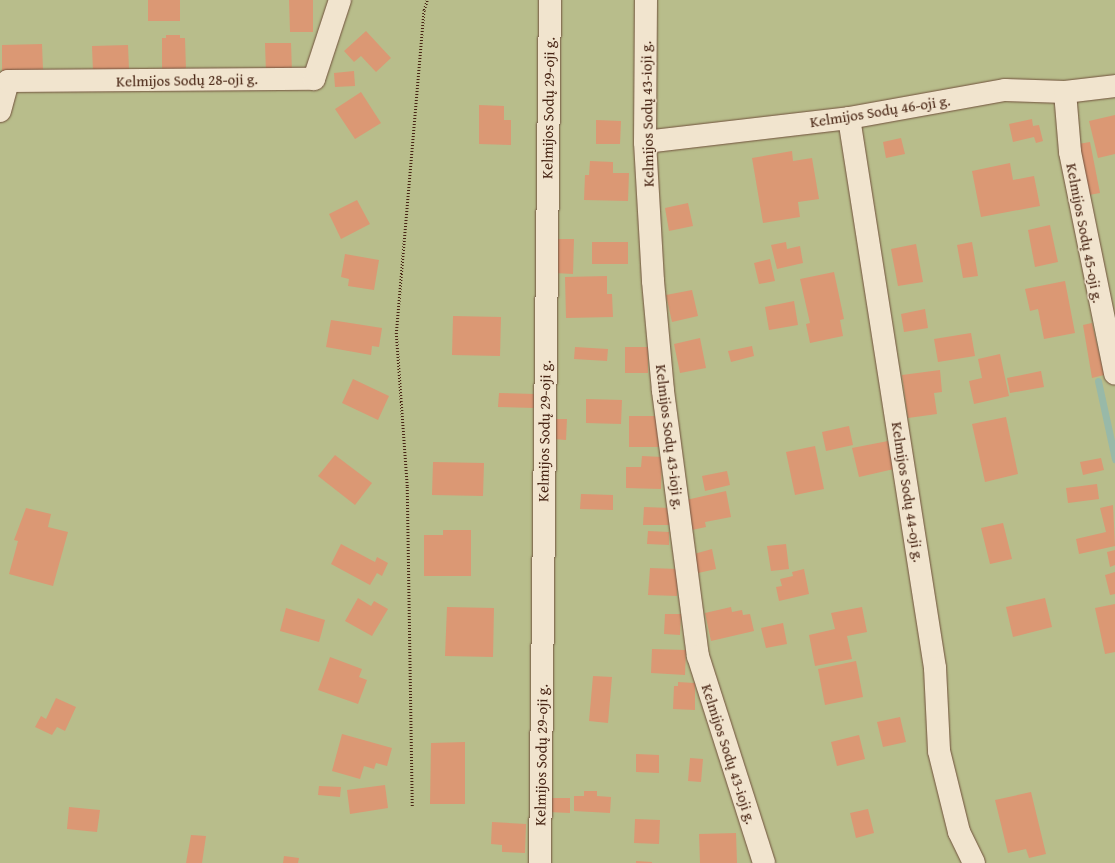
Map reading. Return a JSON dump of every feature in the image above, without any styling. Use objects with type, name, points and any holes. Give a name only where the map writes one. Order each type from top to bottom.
[{"type":"street","name":"Kelmijos Sodų 28-oji g.","points":[[0,111],[8,81],[314,79],[340,0]]},
{"type":"street","name":"Kelmijos Sodų 29-oji g.","points":[[540,863],[550,0]]},
{"type":"street","name":"Kelmijos Sodų 43-ioji g.","points":[[646,0],[645,142],[653,281],[663,391],[698,656],[764,863]]},
{"type":"street","name":"Kelmijos Sodų 46-oji g.","points":[[645,142],[849,118],[1005,90],[1065,92],[1115,86]]},
{"type":"street","name":"Kelmijos Sodų 45-oji g.","points":[[1065,92],[1070,152],[1106,297],[1115,373]]},
{"type":"street","name":"Kelmijos Sodų 44-oji g.","points":[[849,118],[935,668],[939,751],[959,832],[974,863]]},
{"type":"path","points":[[412,806],[407,486],[396,334],[424,10],[427,0]]},
{"type":"green space","points":[[0,0],[1115,0],[1115,863],[0,863]]},
{"type":"building","points":[[148,0],[180,0],[180,21],[148,21]]},
{"type":"building","points":[[289,0],[313,0],[313,32],[290,32]]},
{"type":"building","points":[[366,31],[391,58],[376,72],[361,56],[354,62],[344,51]]},
{"type":"building","points":[[166,35],[180,35],[180,38],[185,38],[186,70],[162,70],[162,38],[166,38]]},
{"type":"building","points":[[265,43],[291,43],[292,72],[266,73]]},
{"type":"building","points":[[42,44],[43,70],[2,71],[2,45]]},
{"type":"building","points":[[128,45],[129,70],[93,72],[92,46]]},
{"type":"building","points":[[354,71],[355,86],[335,87],[334,73]]},
{"type":"building","points":[[361,92],[381,123],[355,139],[335,109]]},
{"type":"building","points":[[479,105],[504,106],[504,120],[511,120],[511,145],[479,144]]},
{"type":"building","points":[[1115,115],[1115,154],[1098,158],[1089,121]]},
{"type":"building","points":[[1032,119],[1033,126],[1039,125],[1043,141],[1036,143],[1034,137],[1013,142],[1009,124]]},
{"type":"building","points":[[596,120],[621,121],[620,144],[596,144]]},
{"type":"building","points":[[901,138],[905,154],[886,158],[883,142]]},
{"type":"building","points":[[1090,142],[1100,193],[1089,195],[1078,144]]},
{"type":"building","points":[[792,151],[793,161],[812,158],[819,199],[798,202],[800,217],[763,223],[752,158]]},
{"type":"building","points":[[590,161],[613,162],[613,173],[629,173],[628,201],[584,200],[585,175],[589,175]]},
{"type":"building","points":[[1010,163],[1013,180],[1034,176],[1040,206],[981,217],[972,171]]},
{"type":"building","points":[[357,200],[370,224],[341,239],[329,214]]},
{"type":"building","points":[[688,203],[693,226],[669,231],[665,208]]},
{"type":"building","points":[[1050,225],[1058,262],[1035,267],[1028,230]]},
{"type":"building","points":[[556,239],[574,239],[573,274],[555,273]]},
{"type":"building","points":[[592,242],[628,242],[628,264],[592,264]]},
{"type":"building","points":[[786,242],[787,249],[800,246],[803,263],[777,269],[771,245]]},
{"type":"building","points":[[972,242],[978,276],[963,278],[957,245]]},
{"type":"building","points":[[916,244],[923,282],[898,286],[891,249]]},
{"type":"building","points":[[345,254],[379,260],[374,290],[348,286],[349,279],[341,277]]},
{"type":"building","points":[[770,259],[775,281],[759,284],[754,263]]},
{"type":"building","points":[[834,272],[844,319],[840,320],[843,336],[810,343],[806,324],[810,323],[800,279]]},
{"type":"building","points":[[607,276],[607,294],[612,294],[613,317],[566,318],[565,277]]},
{"type":"building","points":[[1065,281],[1075,333],[1044,339],[1038,309],[1030,311],[1025,289]]},
{"type":"building","points":[[692,290],[698,316],[672,322],[666,295]]},
{"type":"building","points":[[794,301],[798,325],[769,330],[765,307]]},
{"type":"building","points":[[925,309],[928,328],[904,332],[901,314]]},
{"type":"building","points":[[453,316],[501,317],[500,356],[452,355]]},
{"type":"building","points":[[331,320],[382,328],[379,347],[372,346],[371,355],[326,347]]},
{"type":"building","points":[[1092,323],[1104,375],[1092,378],[1083,325]]},
{"type":"building","points":[[971,333],[975,356],[938,362],[934,339]]},
{"type":"building","points":[[700,338],[706,368],[680,373],[674,344]]},
{"type":"building","points":[[752,346],[754,356],[731,362],[728,351]]},
{"type":"building","points":[[575,347],[608,349],[607,361],[574,359]]},
{"type":"building","points":[[625,347],[648,347],[648,373],[625,373]]},
{"type":"building","points":[[1000,354],[1009,396],[974,404],[969,381],[982,378],[978,359]]},
{"type":"building","points":[[940,370],[942,392],[934,393],[937,414],[908,418],[902,375]]},
{"type":"building","points":[[1041,371],[1044,387],[1010,393],[1007,378]]},
{"type":"building","points":[[353,379],[389,396],[378,420],[342,403]]},
{"type":"building","points":[[499,393],[535,394],[534,408],[498,407]]},
{"type":"building","points":[[586,399],[622,400],[621,424],[586,423]]},
{"type":"building","points":[[629,416],[661,416],[661,447],[629,447]]},
{"type":"building","points":[[1006,417],[1018,474],[985,482],[972,424]]},
{"type":"building","points":[[554,419],[567,419],[566,440],[554,439]]},
{"type":"building","points":[[849,426],[853,445],[826,451],[822,432]]},
{"type":"building","points":[[888,441],[894,469],[859,477],[852,448]]},
{"type":"building","points":[[815,446],[824,489],[795,495],[786,452]]},
{"type":"building","points":[[335,455],[372,483],[355,505],[318,476]]},
{"type":"building","points":[[642,456],[662,457],[661,489],[626,488],[626,467],[641,467]]},
{"type":"building","points":[[1101,458],[1104,470],[1083,475],[1080,462]]},
{"type":"building","points":[[433,462],[484,463],[483,496],[432,495]]},
{"type":"building","points":[[727,471],[730,485],[705,491],[702,476]]},
{"type":"building","points":[[1097,484],[1099,499],[1068,503],[1066,488]]},
{"type":"building","points":[[726,491],[731,517],[705,522],[706,527],[692,530],[686,500]]},
{"type":"building","points":[[581,494],[613,495],[613,510],[580,509]]},
{"type":"building","points":[[1113,505],[1115,546],[1079,554],[1076,539],[1106,532],[1100,508]]},
{"type":"building","points":[[644,507],[670,508],[669,525],[643,525]]},
{"type":"building","points":[[26,508],[51,514],[48,527],[68,532],[53,586],[9,574],[18,541],[14,540]]},
{"type":"building","points":[[1003,523],[1012,559],[990,564],[981,528]]},
{"type":"building","points":[[443,530],[471,530],[471,576],[424,576],[424,535],[443,535]]},
{"type":"building","points":[[648,531],[669,532],[669,545],[647,544]]},
{"type":"building","points":[[341,544],[375,562],[377,557],[388,563],[382,576],[377,573],[370,585],[331,564]]},
{"type":"building","points":[[786,544],[789,569],[771,571],[767,546]]},
{"type":"building","points":[[712,549],[716,569],[698,573],[694,554]]},
{"type":"building","points":[[1115,550],[1115,565],[1110,567],[1107,552]]},
{"type":"building","points":[[650,568],[678,569],[677,596],[648,595]]},
{"type":"building","points":[[804,569],[809,594],[779,601],[776,587],[782,586],[780,579],[793,576],[792,572]]},
{"type":"building","points":[[1115,572],[1115,594],[1110,595],[1105,575]]},
{"type":"building","points":[[358,598],[371,606],[374,601],[388,609],[372,636],[345,621]]},
{"type":"building","points":[[1045,598],[1052,627],[1013,637],[1006,607]]},
{"type":"building","points":[[1115,604],[1115,652],[1105,654],[1095,608]]},
{"type":"building","points":[[447,607],[494,608],[493,657],[445,656]]},
{"type":"building","points":[[731,607],[732,612],[742,610],[743,615],[750,614],[754,631],[711,641],[705,613]]},
{"type":"building","points":[[862,607],[867,632],[847,636],[852,659],[815,666],[809,635],[835,629],[831,613]]},
{"type":"building","points":[[286,608],[325,620],[319,642],[280,631]]},
{"type":"building","points":[[665,614],[681,614],[680,635],[664,634]]},
{"type":"building","points":[[783,623],[787,644],[766,648],[761,628]]},
{"type":"building","points":[[652,649],[686,650],[685,675],[651,673]]},
{"type":"building","points":[[330,657],[362,669],[359,677],[367,680],[358,704],[318,690]]},
{"type":"building","points":[[856,661],[863,697],[825,705],[818,669]]},
{"type":"building","points":[[593,676],[612,677],[608,723],[589,721]]},
{"type":"building","points":[[678,682],[695,683],[695,710],[673,709],[674,686],[678,686]]},
{"type":"building","points":[[56,698],[76,707],[65,731],[57,727],[52,735],[35,727],[41,716],[46,719]]},
{"type":"building","points":[[900,717],[906,742],[883,747],[877,722]]},
{"type":"building","points":[[342,734],[392,748],[387,766],[376,763],[374,769],[364,766],[360,779],[332,771]]},
{"type":"building","points":[[859,735],[865,759],[837,766],[831,742]]},
{"type":"building","points":[[465,742],[465,804],[430,804],[431,743]]},
{"type":"building","points":[[636,754],[659,755],[659,773],[636,772]]},
{"type":"building","points":[[690,758],[703,759],[701,782],[688,781]]},
{"type":"building","points":[[385,785],[388,808],[350,814],[347,790]]},
{"type":"building","points":[[319,786],[341,787],[340,797],[318,795]]},
{"type":"building","points":[[584,791],[597,791],[597,796],[611,797],[610,813],[574,811],[574,796],[584,796]]},
{"type":"building","points":[[1031,792],[1046,854],[1029,858],[1026,849],[1008,853],[995,800]]},
{"type":"building","points":[[548,798],[570,798],[570,813],[548,812]]},
{"type":"building","points":[[69,807],[100,810],[97,832],[67,829]]},
{"type":"building","points":[[868,809],[874,833],[856,838],[850,813]]},
{"type":"building","points":[[635,819],[660,820],[659,844],[634,843]]},
{"type":"building","points":[[492,822],[526,824],[525,853],[502,852],[502,845],[491,844]]},
{"type":"building","points":[[736,833],[737,863],[700,863],[699,834]]},
{"type":"building","points":[[191,835],[206,836],[202,863],[186,863]]},
{"type":"building","points":[[284,856],[299,858],[298,863],[283,863]]},
{"type":"building","points":[[636,861],[652,862],[652,863],[636,863]]},
{"type":"waterway","points":[[1098,381],[1115,459]]}]
